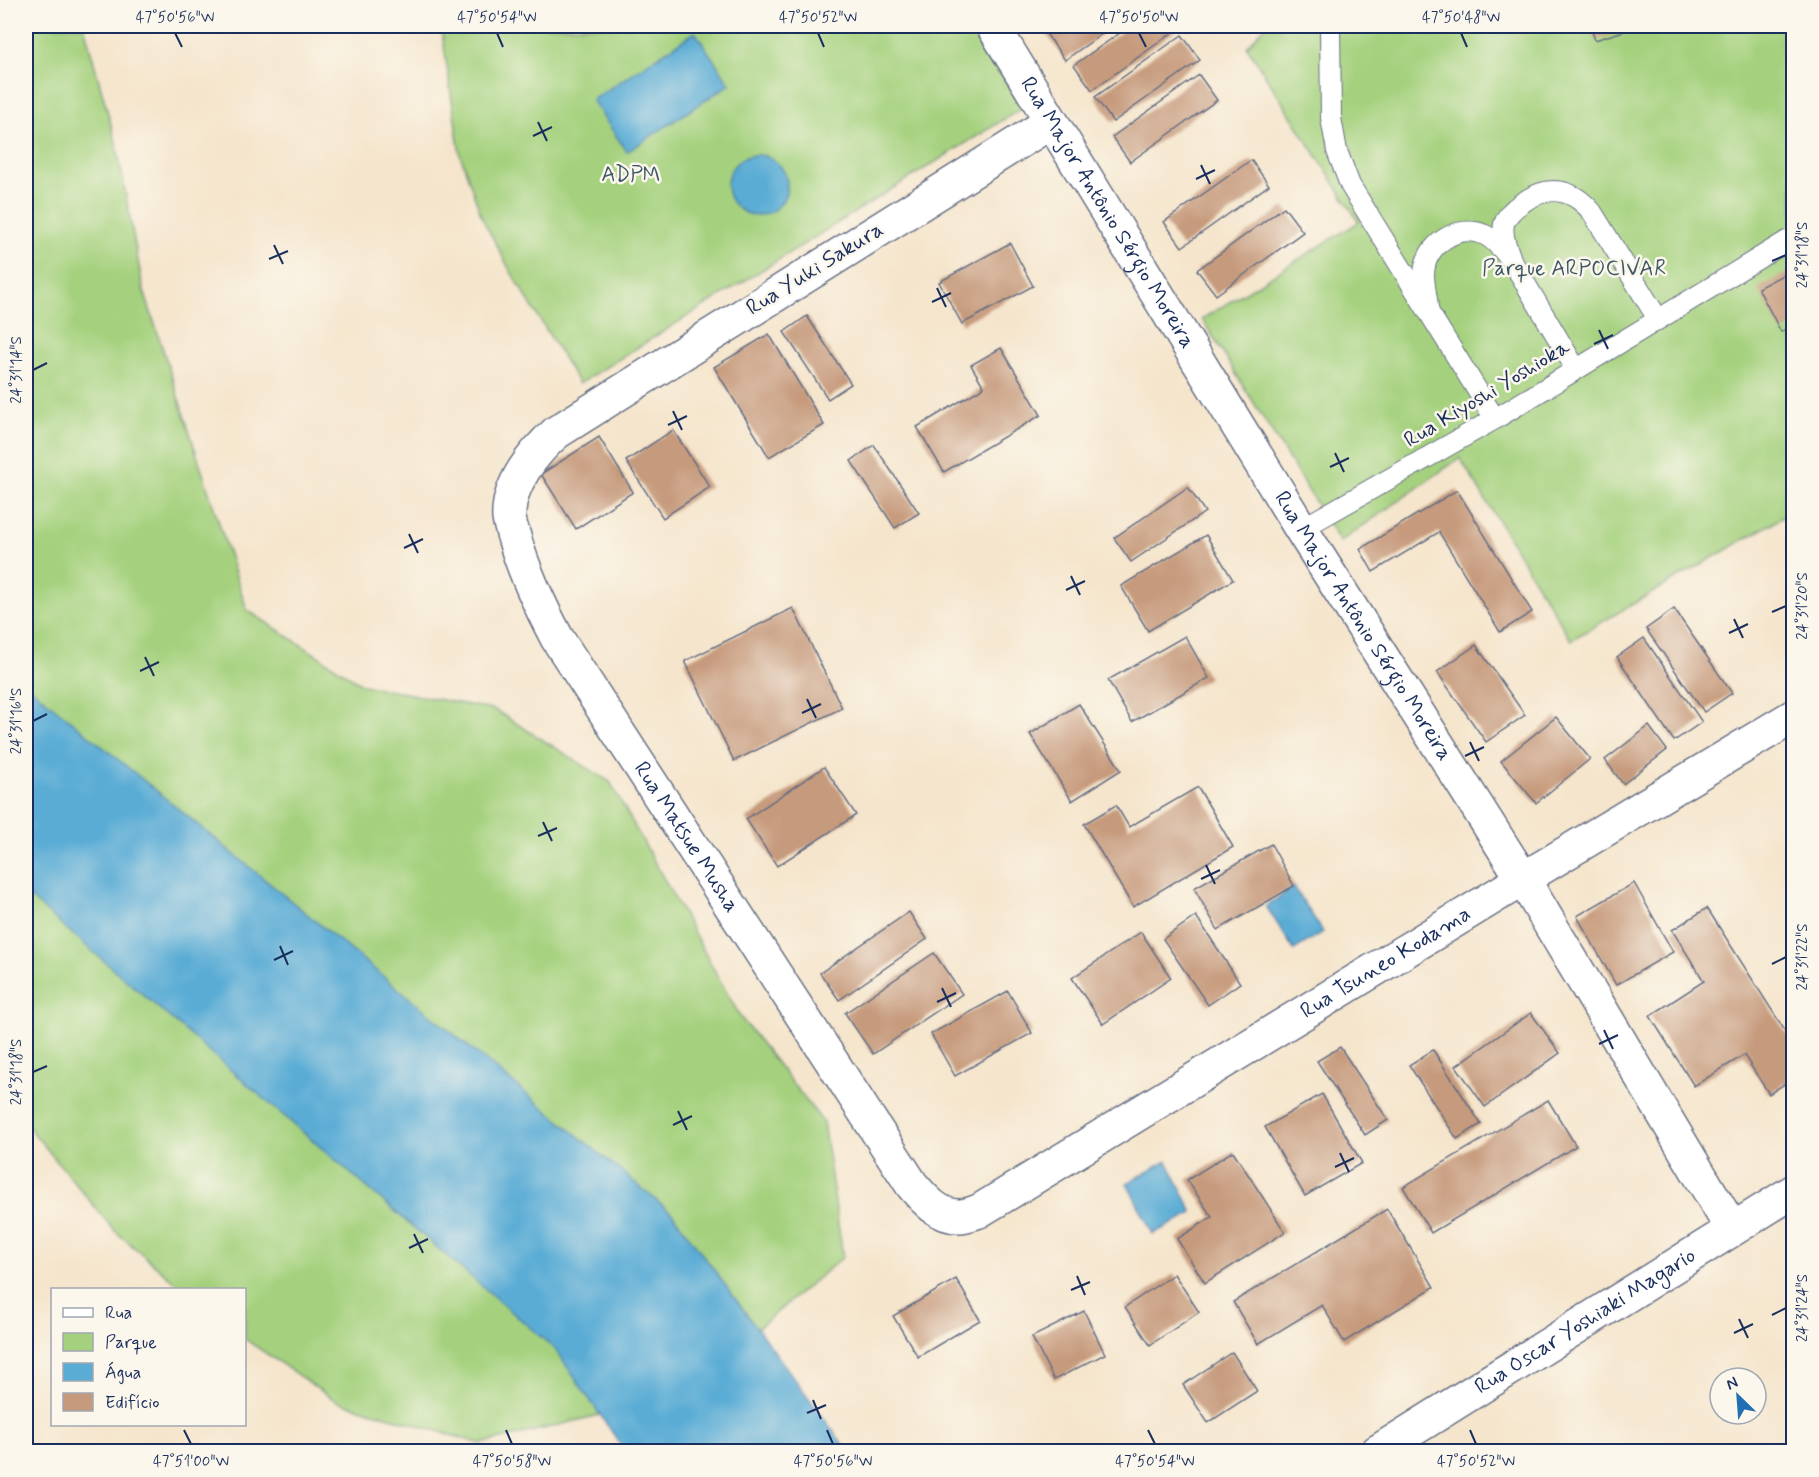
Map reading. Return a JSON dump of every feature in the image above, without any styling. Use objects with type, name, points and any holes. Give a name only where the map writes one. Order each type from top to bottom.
[{"type":"street","name":"Rua Major Antônio Sérgio Moreira","points":[[993,26],[1301,529],[1522,879],[1732,1229]]},
{"type":"street","name":"Rua Yuki Sakura","points":[[579,417],[1052,122]]},
{"type":"street","name":"Rua Matsue Musha","points":[[579,417],[543,445],[522,474],[512,496],[509,518],[522,565],[543,611],[564,648],[912,1185],[927,1203],[945,1214],[960,1216],[979,1211]]},
{"type":"street","name":"Rua Tsuneo Kodama","points":[[979,1211],[1522,879],[1794,716]]},
{"type":"street","name":"Rua Oscar Yoshiaki Magario","points":[[1377,1452],[1794,1191]]},
{"type":"lane","points":[[1330,26],[1332,118],[1337,151],[1350,185],[1495,419]]},
{"type":"lane","points":[[1512,261],[1503,236],[1507,216],[1528,198],[1542,191],[1557,190],[1572,195],[1584,202],[1593,212],[1658,319]]},
{"type":"lane","points":[[1429,313],[1424,273],[1435,247],[1449,235],[1460,231],[1473,231],[1487,236],[1499,245],[1512,261],[1576,369]]},
{"type":"lane","name":"Rua Kiyoshi Yoshioka","points":[[1301,529],[1495,419],[1787,240]]},
{"type":"green space","points":[[26,26],[84,26],[116,143],[143,288],[247,610],[363,685],[495,710],[610,782],[741,1018],[823,1122],[843,1257],[741,1342],[620,1410],[481,1444],[336,1401],[246,1340],[246,1288],[182,1288],[114,1230],[26,1124]]},
{"type":"green space","name":"ADPM","points":[[441,26],[978,26],[1027,105],[579,384],[511,272],[482,218],[460,154]]},
{"type":"green space","name":"Parque ARPOCIVAR","points":[[1265,26],[1793,26],[1793,511],[1571,640],[1460,458],[1340,542],[1202,319],[1359,222],[1247,47]]},
{"type":"water","points":[[695,32],[730,84],[627,152],[592,100]]},
{"type":"water","points":[[757,155],[778,164],[787,185],[778,206],[757,215],[736,206],[727,185],[736,164]]},
{"type":"water","points":[[26,684],[672,1213],[848,1451],[625,1451],[555,1349],[26,894]]},
{"type":"water","points":[[1294,887],[1323,932],[1294,950],[1266,906]]},
{"type":"water","points":[[1167,1161],[1193,1213],[1153,1234],[1127,1183]]},
{"type":"building","points":[[1060,26],[1113,26],[1065,60],[1047,35]]},
{"type":"building","points":[[1130,26],[1177,26],[1179,28],[1092,90],[1074,65]]},
{"type":"building","points":[[1590,26],[1640,26],[1595,40]]},
{"type":"building","points":[[1182,35],[1200,60],[1113,122],[1095,97]]},
{"type":"building","points":[[1199,75],[1217,100],[1130,162],[1112,137]]},
{"type":"building","points":[[1251,160],[1269,185],[1182,247],[1164,222]]},
{"type":"building","points":[[1284,207],[1303,232],[1216,295],[1197,270]]},
{"type":"building","points":[[1010,243],[1033,286],[962,324],[939,282]]},
{"type":"building","points":[[1794,269],[1794,325],[1781,332],[1758,288]]},
{"type":"building","points":[[807,316],[851,384],[828,399],[784,332]]},
{"type":"building","points":[[769,334],[824,425],[769,457],[714,367]]},
{"type":"building","points":[[1001,348],[1041,415],[944,472],[917,427],[984,387],[971,365]]},
{"type":"building","points":[[673,430],[710,487],[663,518],[626,461]]},
{"type":"building","points":[[599,437],[633,492],[576,529],[541,474]]},
{"type":"building","points":[[874,445],[919,513],[895,528],[851,461]]},
{"type":"building","points":[[1188,487],[1205,512],[1131,562],[1114,538]]},
{"type":"building","points":[[1457,490],[1532,612],[1500,632],[1439,532],[1373,572],[1360,549]]},
{"type":"building","points":[[1206,535],[1233,580],[1148,631],[1121,586]]},
{"type":"building","points":[[793,608],[842,708],[734,761],[685,661]]},
{"type":"building","points":[[1674,609],[1732,693],[1704,712],[1646,629]]},
{"type":"building","points":[[1185,636],[1209,678],[1132,722],[1108,680]]},
{"type":"building","points":[[1644,638],[1702,722],[1674,741],[1617,657]]},
{"type":"building","points":[[1476,645],[1525,715],[1486,742],[1437,672]]},
{"type":"building","points":[[1079,704],[1121,770],[1072,801],[1030,734]]},
{"type":"building","points":[[1556,717],[1590,759],[1536,803],[1501,761]]},
{"type":"building","points":[[1649,726],[1667,750],[1623,784],[1605,760]]},
{"type":"building","points":[[824,767],[856,815],[777,866],[746,819]]},
{"type":"building","points":[[1198,787],[1233,847],[1133,907],[1084,824],[1116,805],[1129,827]]},
{"type":"building","points":[[1271,844],[1294,886],[1218,930],[1194,888]]},
{"type":"building","points":[[1634,883],[1673,952],[1616,985],[1577,916]]},
{"type":"building","points":[[1707,908],[1794,1045],[1794,1078],[1769,1094],[1744,1055],[1694,1086],[1650,1016],[1704,981],[1672,930]]},
{"type":"building","points":[[909,912],[927,939],[839,1000],[820,973]]},
{"type":"building","points":[[1196,916],[1240,983],[1208,1005],[1163,939]]},
{"type":"building","points":[[1141,932],[1171,978],[1103,1024],[1072,978]]},
{"type":"building","points":[[934,953],[962,994],[873,1054],[845,1013]]},
{"type":"building","points":[[1008,991],[1032,1033],[955,1076],[931,1034]]},
{"type":"building","points":[[1531,1013],[1560,1053],[1485,1107],[1456,1066]]},
{"type":"building","points":[[1340,1047],[1388,1120],[1365,1135],[1317,1061]]},
{"type":"building","points":[[1433,1050],[1481,1124],[1457,1139],[1409,1065]]},
{"type":"building","points":[[1322,1094],[1362,1163],[1305,1196],[1265,1127]]},
{"type":"building","points":[[1548,1100],[1576,1146],[1431,1233],[1403,1187]]},
{"type":"building","points":[[1233,1151],[1285,1232],[1205,1283],[1177,1239],[1212,1217],[1187,1180]]},
{"type":"building","points":[[1387,1209],[1434,1287],[1344,1342],[1322,1305],[1258,1344],[1233,1302]]},
{"type":"building","points":[[1174,1274],[1199,1312],[1150,1345],[1125,1307]]},
{"type":"building","points":[[956,1279],[980,1320],[918,1357],[893,1316]]},
{"type":"building","points":[[1084,1311],[1105,1354],[1054,1380],[1032,1337]]},
{"type":"building","points":[[1232,1352],[1257,1391],[1208,1423],[1183,1385]]}]
